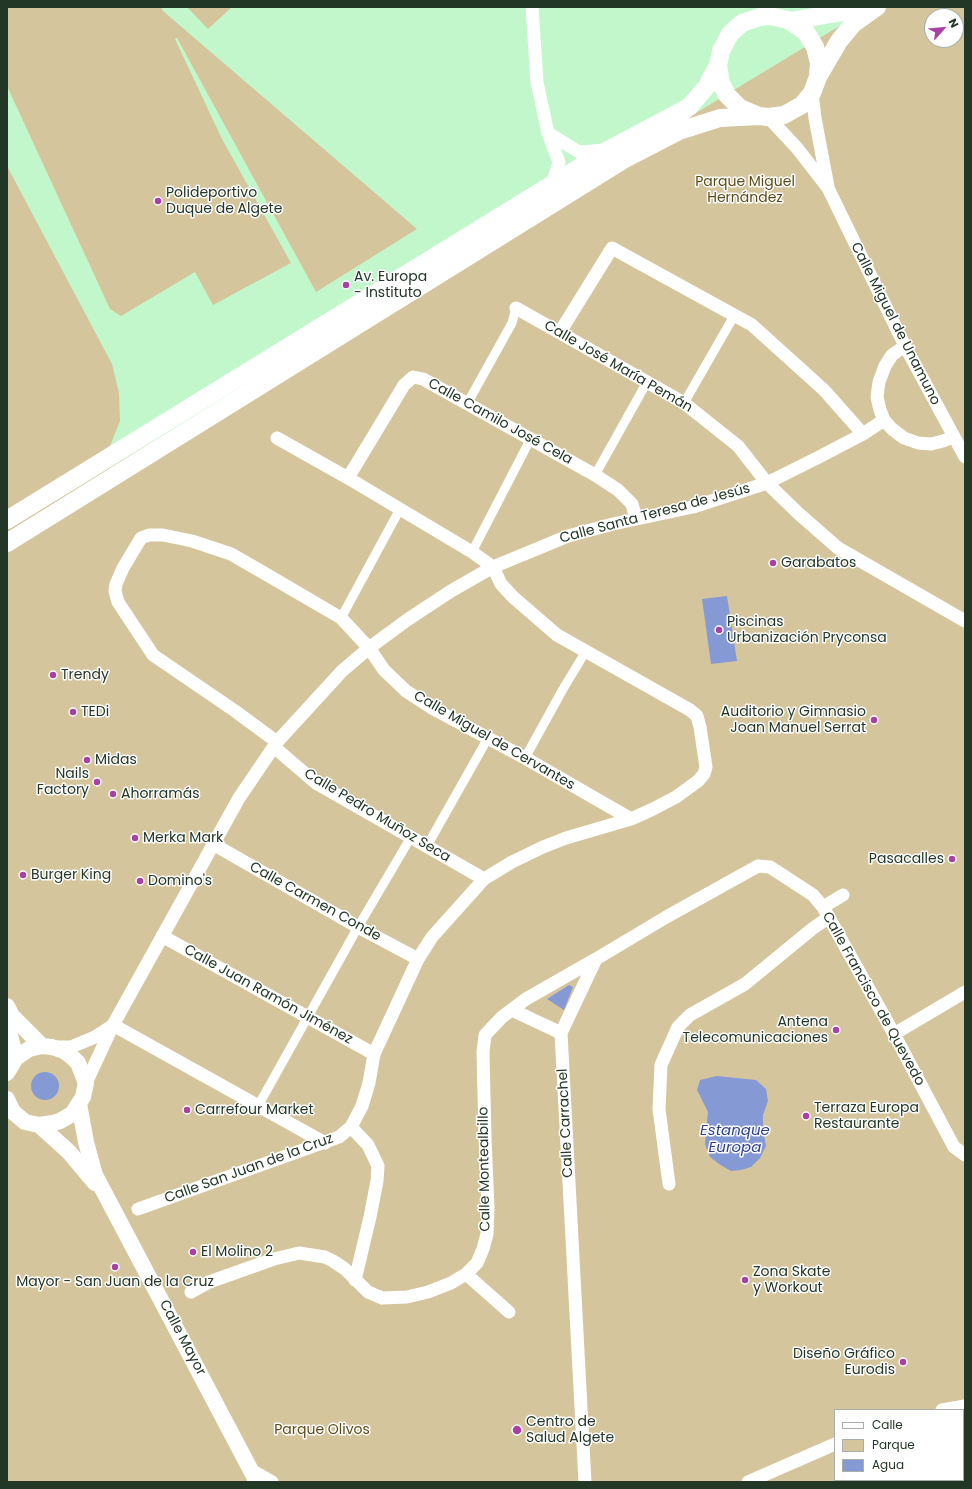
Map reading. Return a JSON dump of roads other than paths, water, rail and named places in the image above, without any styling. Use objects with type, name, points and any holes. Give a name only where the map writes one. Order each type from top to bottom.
[{"type":"main road","points":[[623,160],[689,107],[707,86],[718,65],[721,51],[730,34],[742,23],[760,17],[770,16],[790,20],[843,12],[853,7]]},
{"type":"main road","points":[[7,543],[623,160],[679,131],[720,118],[784,115],[802,105],[815,85],[839,41],[853,24],[876,7]]},
{"type":"main road","points":[[790,20],[806,32],[815,47],[820,63],[815,85]]},
{"type":"main road","points":[[718,65],[721,83],[727,95],[740,108],[763,117]]},
{"type":"main road","points":[[7,520],[608,150],[689,107]]},
{"type":"street","points":[[532,7],[537,82],[548,133],[560,162],[552,185]]},
{"type":"street","points":[[815,85],[815,118],[828,188]]},
{"type":"street","points":[[763,117],[796,148],[828,188]]},
{"type":"street","points":[[548,133],[579,152],[608,150]]},
{"type":"street","name":"Calle Miguel de Unamuno","points":[[828,188],[904,346],[965,457]]},
{"type":"street","points":[[560,332],[612,248],[752,325],[824,390],[863,434]]},
{"type":"street","points":[[467,404],[512,322],[516,308]]},
{"type":"street","name":"Calle José María Pemán","points":[[516,308],[684,403],[738,446],[766,483],[798,514],[838,548],[965,621]]},
{"type":"street","points":[[684,403],[734,316]]},
{"type":"street","points":[[904,346],[892,355],[885,366],[879,382],[877,397],[884,420],[892,429],[904,438],[918,443],[931,444],[953,437]]},
{"type":"street","name":"Calle Camilo José Cela","points":[[348,478],[404,385],[412,377],[423,379],[595,475],[618,490],[632,504],[636,519]]},
{"type":"street","points":[[595,475],[647,382]]},
{"type":"street","name":"Calle Santa Teresa de Jesús","points":[[86,1083],[113,1025],[239,798],[275,745],[342,671],[369,648],[407,620],[451,591],[493,567],[568,536],[693,507],[766,483],[863,434],[884,420]]},
{"type":"street","points":[[277,438],[400,509],[472,552],[493,567]]},
{"type":"street","points":[[472,552],[530,440]]},
{"type":"street","points":[[342,618],[400,509]]},
{"type":"street","name":"Calle Pedro Muñoz Seca","points":[[342,618],[231,554],[192,541],[163,535],[149,535],[141,538],[125,564],[116,584],[115,591],[118,602],[153,655],[235,711],[316,783],[484,879]]},
{"type":"street","name":"Calle San Juan de la Cruz","points":[[138,1209],[339,1137],[351,1127],[362,1106],[369,1083],[374,1054],[418,960],[432,937],[484,879],[512,862],[543,847],[566,838],[631,819],[676,797],[704,774],[706,767],[697,716],[690,710],[557,635],[512,597],[501,584],[493,567]]},
{"type":"street","name":"Calle Miguel de Cervantes","points":[[342,618],[369,648],[384,670],[406,691],[432,708],[525,758],[631,819]]},
{"type":"street","points":[[525,758],[586,651]]},
{"type":"street","points":[[427,846],[488,738]]},
{"type":"street","points":[[258,1106],[410,837]]},
{"type":"street","name":"Calle Carmen Conde","points":[[213,844],[418,960]]},
{"type":"street","name":"Calle Francisco de Quevedo","points":[[596,960],[668,916],[758,866],[770,867],[813,895],[826,912],[894,1034],[954,1147],[965,1156]]},
{"type":"street","points":[[669,1184],[659,1109],[661,1064],[678,1027],[690,1015],[744,984],[806,933],[843,895]]},
{"type":"street","name":"Calle Juan Ramón Jiménez","points":[[162,936],[374,1054]]},
{"type":"street","name":"Calle Montealbillo","points":[[191,1292],[209,1282],[274,1258],[299,1254],[325,1257],[333,1261],[345,1269],[368,1292],[382,1298],[407,1297],[428,1292],[449,1284],[466,1274],[477,1263],[483,1250],[487,1234],[488,1185],[484,1138],[483,1052],[486,1035],[493,1025],[526,1000],[596,960]]},
{"type":"street","name":"Calle Carrachel","points":[[585,1482],[561,1033],[596,960]]},
{"type":"street","points":[[894,1034],[965,992]]},
{"type":"street","points":[[7,1006],[12,1016],[47,1046],[64,1051],[73,1058],[78,1063],[86,1083],[85,1090],[79,1104],[72,1114],[60,1121],[39,1125],[31,1124],[15,1118],[7,1099]]},
{"type":"street","points":[[512,1010],[561,1033]]},
{"type":"street","points":[[7,1024],[16,1058]]},
{"type":"street","points":[[7,1073],[16,1058],[29,1049],[47,1046],[71,1047],[95,1037],[113,1025],[325,1143]]},
{"type":"street","name":"Calle Mayor","points":[[79,1104],[86,1142],[95,1175],[188,1348],[254,1476]]},
{"type":"street","name":"Calle Mayor","points":[[39,1125],[69,1152],[106,1195]]},
{"type":"street","points":[[351,1127],[368,1145],[378,1166],[377,1181],[370,1217],[355,1280]]},
{"type":"street","points":[[466,1274],[509,1312]]},
{"type":"street","points":[[948,1409],[965,1406]]},
{"type":"street","points":[[748,1482],[777,1468],[834,1444]]},
{"type":"street","points":[[254,1476],[272,1482]]},
{"type":"water","name":"Piscinas Urbanización Pryconsa","points":[[727,596],[737,661],[711,664],[702,599]]},
{"type":"water","points":[[569,985],[573,987],[564,1010],[547,999]]},
{"type":"water","points":[[45,1072],[55,1076],[59,1086],[55,1096],[45,1100],[35,1096],[31,1086],[35,1076]]},
{"type":"water","name":"Estanque Europa","points":[[717,1076],[756,1080],[766,1089],[768,1101],[763,1115],[763,1129],[766,1146],[760,1158],[751,1167],[731,1171],[710,1157],[705,1144],[708,1112],[697,1090],[700,1080]]},
{"type":"place","name":"Polideportivo Duque de Algete","points":[[158,201]]},
{"type":"place","name":"Av. Europa - Instituto","points":[[346,285]]},
{"type":"place","name":"Garabatos","points":[[773,563]]},
{"type":"place","name":"Piscinas Urbanización Pryconsa","points":[[719,630]]},
{"type":"place","name":"Trendy","points":[[53,675]]},
{"type":"place","name":"TEDi","points":[[73,712]]},
{"type":"place","name":"Auditorio y Gimnasio Joan Manuel Serrat","points":[[874,720]]},
{"type":"place","name":"Midas","points":[[87,760]]},
{"type":"place","name":"Nails Factory","points":[[97,782]]},
{"type":"place","name":"Ahorramás","points":[[113,794]]},
{"type":"place","name":"Merka Mark","points":[[135,838]]},
{"type":"place","name":"Pasacalles","points":[[952,859]]},
{"type":"place","name":"Burger King","points":[[23,875]]},
{"type":"place","name":"Domino's","points":[[140,881]]},
{"type":"place","name":"Antena Telecomunicaciones","points":[[836,1030]]},
{"type":"place","name":"Carrefour Market","points":[[187,1110]]},
{"type":"place","name":"Terraza Europa Restaurante","points":[[806,1116]]},
{"type":"place","name":"El Molino 2","points":[[193,1252]]},
{"type":"place","name":"Mayor - San Juan de la Cruz","points":[[115,1267]]},
{"type":"place","name":"Zona Skate y Workout","points":[[745,1280]]},
{"type":"place","name":"Diseño Gráfico Eurodis","points":[[903,1362]]},
{"type":"place","name":"Centro de Salud Algete","points":[[517,1430]]},
{"type":"park label","name":"Parque Miguel Hernández","points":[[745,190]]},
{"type":"park label","name":"Parque Olivos","points":[[322,1430]]}]
